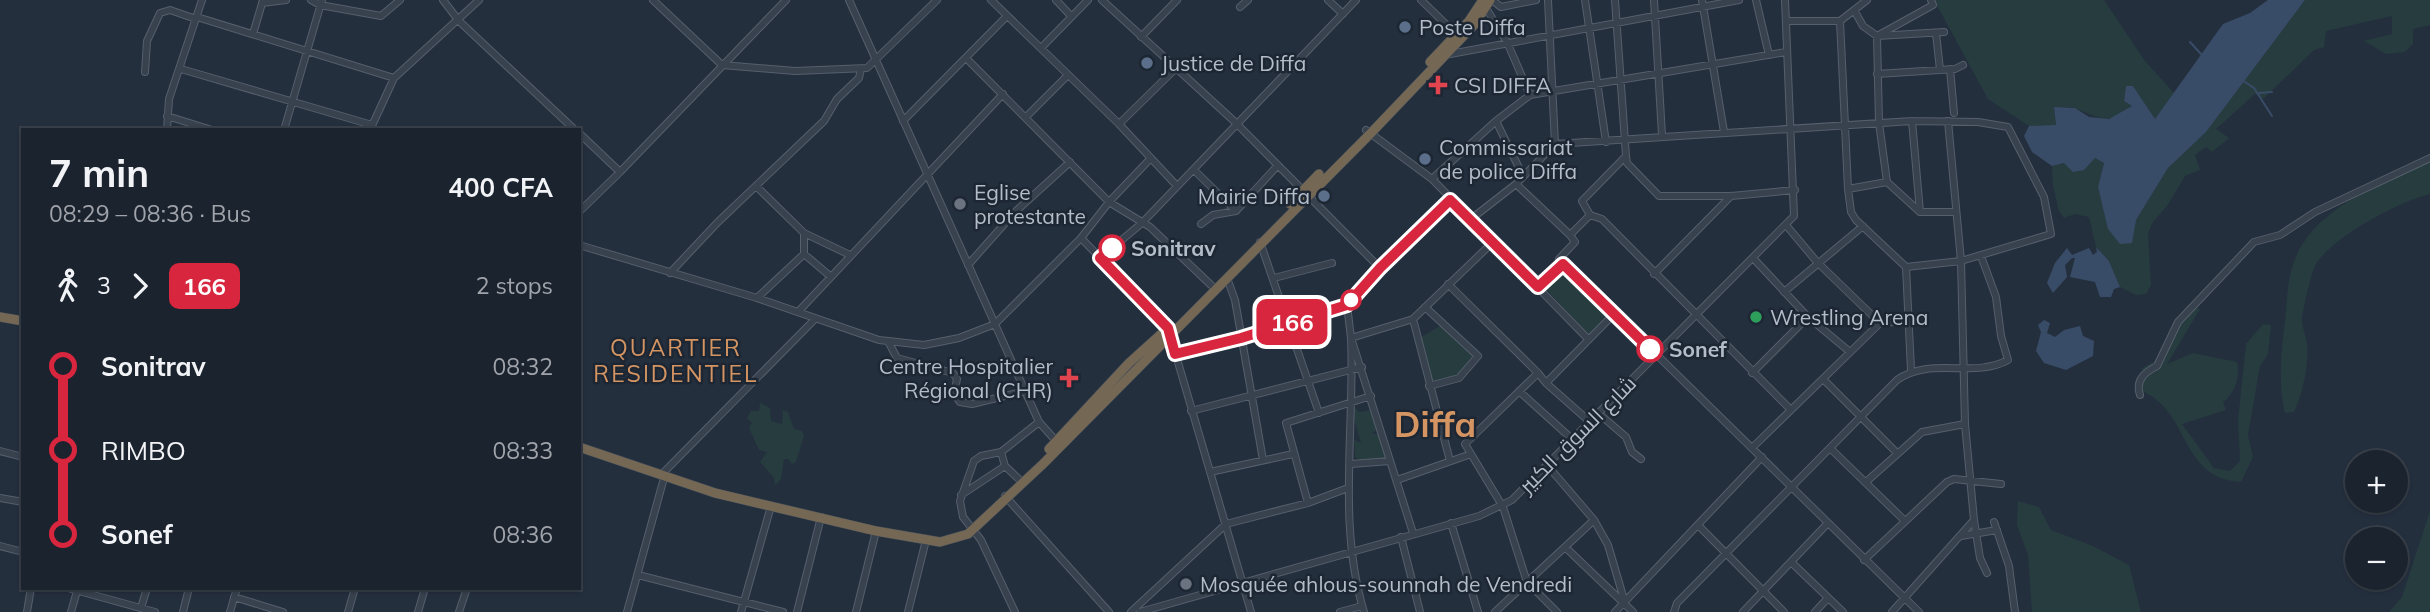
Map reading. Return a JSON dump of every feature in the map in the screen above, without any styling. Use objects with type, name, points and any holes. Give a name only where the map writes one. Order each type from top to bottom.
[{"type":"highway","points":[[1368,131],[1488,2]]},
{"type":"highway","points":[[1169,331],[1211,285],[1445,55],[1488,2]]},
{"type":"highway","points":[[581,446],[664,475],[771,506],[876,531],[926,540],[954,539],[971,529],[1059,444],[1129,363],[1227,278],[1306,192]]},
{"type":"highway","points":[[0,317],[21,321]]},
{"type":"highway","points":[[664,475],[755,498],[926,535],[954,534],[971,529]]},
{"type":"street","points":[[167,128],[167,116],[202,0]]},
{"type":"street","points":[[253,34],[263,1],[286,0]]},
{"type":"street","points":[[311,0],[381,16],[400,0]]},
{"type":"street","points":[[443,0],[459,21],[573,128]]},
{"type":"street","points":[[181,69],[292,100],[371,127],[394,78],[479,0]]},
{"type":"street","points":[[653,0],[722,65],[795,71],[861,69],[878,60],[937,0]]},
{"type":"street","points":[[581,210],[786,0]]},
{"type":"street","points":[[849,0],[1039,422],[1059,444]]},
{"type":"street","points":[[991,0],[1119,124],[1177,186]]},
{"type":"street","points":[[1056,0],[1070,15]]},
{"type":"street","points":[[1041,48],[1070,15],[1088,0]]},
{"type":"street","points":[[1101,0],[1174,70],[1235,122],[1380,268]]},
{"type":"street","points":[[1141,37],[1177,0]]},
{"type":"street","points":[[1240,7],[1248,0]]},
{"type":"street","points":[[1328,0],[1343,13]]},
{"type":"street","points":[[1100,258],[1142,223],[1194,170],[1235,122],[1356,0]]},
{"type":"street","points":[[1421,0],[1457,35]]},
{"type":"street","points":[[1488,2],[1501,7],[1536,0]]},
{"type":"street","points":[[1548,0],[1555,144]]},
{"type":"street","points":[[1585,0],[1606,142]]},
{"type":"street","points":[[1615,0],[1626,156],[1628,163],[1659,197],[1731,196],[1795,191]]},
{"type":"street","points":[[1654,0],[1662,135]]},
{"type":"street","points":[[1445,55],[1655,16],[1703,2],[1739,0]]},
{"type":"street","points":[[1756,0],[1769,55]]},
{"type":"street","name":"شارع السوق الكبير","points":[[1140,612],[1503,507],[1795,214],[1785,0]]},
{"type":"street","points":[[1786,21],[1840,21],[1867,0]]},
{"type":"street","points":[[1877,36],[1933,5],[1930,0]]},
{"type":"street","points":[[1488,2],[1530,94]]},
{"type":"street","points":[[1703,2],[1724,132]]},
{"type":"street","points":[[285,128],[321,3]]},
{"type":"street","points":[[1854,9],[1863,26],[1877,36],[1944,32]]},
{"type":"street","points":[[145,72],[147,41],[160,13],[170,10],[394,78]]},
{"type":"street","points":[[902,121],[1007,16]]},
{"type":"street","points":[[1840,21],[1851,212],[1906,267],[1911,370]]},
{"type":"street","points":[[1936,33],[1940,70]]},
{"type":"street","points":[[1877,36],[1879,123],[1887,182],[1920,212],[1956,212]]},
{"type":"street","points":[[1433,179],[1496,121],[1530,94],[1786,52]]},
{"type":"street","points":[[966,58],[1109,202],[1142,223],[1211,285]]},
{"type":"street","points":[[1877,74],[1950,69],[1963,65]]},
{"type":"street","points":[[670,273],[718,222],[824,121],[837,99],[859,78],[861,69]]},
{"type":"street","points":[[1950,69],[1954,113]]},
{"type":"street","points":[[1119,124],[1174,70]]},
{"type":"street","points":[[1026,117],[1068,75]]},
{"type":"street","points":[[798,312],[1003,94]]},
{"type":"street","points":[[167,116],[206,128]]},
{"type":"street","points":[[1496,121],[1523,176]]},
{"type":"street","points":[[1912,121],[1920,212]]},
{"type":"street","points":[[1471,219],[1516,184],[1555,144],[1624,141],[1662,135],[1912,121],[1948,121],[2008,127],[2044,197],[2051,234],[1961,261],[1906,267]]},
{"type":"street","points":[[1948,121],[1961,261],[1965,424],[1974,520],[1980,558],[1987,573]]},
{"type":"street","points":[[1368,131],[1433,179],[1450,200],[1588,339]]},
{"type":"street","points":[[581,135],[620,172]]},
{"type":"street","points":[[1626,156],[1582,201],[1590,215],[1602,219],[1791,410]]},
{"type":"street","points":[[581,246],[757,298],[889,343],[933,343],[995,324],[1081,238],[1109,202],[1152,158]]},
{"type":"street","points":[[2140,395],[2145,372],[2157,366],[2178,322],[2254,242],[2280,235],[2315,212],[2430,158]]},
{"type":"street","points":[[968,265],[1015,212],[1070,162]]},
{"type":"street","points":[[1201,224],[1213,215],[1236,211],[1278,165]]},
{"type":"street","points":[[1194,170],[1236,211]]},
{"type":"street","points":[[1848,189],[1887,182]]},
{"type":"street","points":[[1516,184],[1575,242],[1559,259],[1563,264],[1919,612]]},
{"type":"street","points":[[757,187],[804,233],[850,255]]},
{"type":"street","points":[[1654,274],[1731,196]]},
{"type":"street","points":[[1175,354],[1241,338],[1347,305],[1380,268],[1450,200]]},
{"type":"street","points":[[1570,235],[1590,215]]},
{"type":"street","points":[[1786,225],[1817,262],[1880,323]]},
{"type":"street","points":[[1784,292],[1863,226]]},
{"type":"street","points":[[757,298],[804,254],[804,233]]},
{"type":"street","points":[[1081,238],[1169,331],[1251,612]]},
{"type":"street","points":[[1261,242],[1319,413]]},
{"type":"street","points":[[1351,338],[1413,319],[1492,243]]},
{"type":"street","points":[[804,254],[830,276]]},
{"type":"street","points":[[1674,612],[1676,603],[1790,486],[1831,449],[1858,416],[1911,370],[1985,368],[2008,360],[2001,336],[1996,297],[1981,256]]},
{"type":"street","points":[[1753,258],[1808,317],[1850,352]]},
{"type":"street","points":[[1274,278],[1332,263]]},
{"type":"street","points":[[1538,287],[1563,264]]},
{"type":"street","points":[[1227,278],[1235,300],[1263,460]]},
{"type":"street","points":[[1448,284],[1546,383],[1590,422]]},
{"type":"street","points":[[1340,612],[1363,609],[1351,550],[1348,488],[1351,464],[1352,370],[1347,305]]},
{"type":"street","points":[[1425,307],[1478,356],[1459,378],[1429,386]]},
{"type":"street","points":[[1546,383],[1613,315]]},
{"type":"street","points":[[1752,373],[1808,317]]},
{"type":"street","points":[[626,612],[664,475],[815,318]]},
{"type":"street","points":[[1413,319],[1450,461]]},
{"type":"street","points":[[1752,447],[1880,323],[1909,321]]},
{"type":"street","points":[[1351,338],[1413,533]]},
{"type":"street","points":[[889,343],[897,358],[953,373],[957,379],[954,394],[960,402],[972,404],[1026,391]]},
{"type":"street","points":[[1191,411],[1310,383],[1362,367]]},
{"type":"street","points":[[1538,373],[1465,444],[1503,507],[1527,582],[1557,612]]},
{"type":"street","points":[[1823,379],[1897,453]]},
{"type":"street","points":[[1519,391],[1572,439]]},
{"type":"street","points":[[1308,503],[1286,423],[1351,405],[1371,396]]},
{"type":"street","points":[[1598,413],[1626,437],[1632,452],[1641,459]]},
{"type":"street","points":[[1015,612],[981,540],[963,517],[961,495],[974,461],[982,456],[1001,452],[1039,422]]},
{"type":"street","points":[[1866,482],[1922,432],[1965,424]]},
{"type":"street","points":[[1831,449],[1904,520]]},
{"type":"street","points":[[0,452],[21,457]]},
{"type":"street","points":[[1001,452],[1005,466],[1021,481]]},
{"type":"street","points":[[1210,472],[1293,454]]},
{"type":"street","points":[[1397,480],[1471,454]]},
{"type":"street","points":[[1615,612],[1762,457]]},
{"type":"street","points":[[1351,464],[1390,461]]},
{"type":"street","points":[[1547,465],[1594,520],[1608,545],[1625,603]]},
{"type":"street","points":[[961,495],[1005,466]]},
{"type":"street","points":[[1864,560],[1947,482],[1954,479],[2001,484]]},
{"type":"street","points":[[1131,612],[1226,524],[1308,503],[1348,488]]},
{"type":"street","points":[[1005,497],[1109,612]]},
{"type":"street","points":[[0,498],[21,502]]},
{"type":"street","points":[[741,612],[771,506]]},
{"type":"street","points":[[797,612],[821,517]]},
{"type":"street","points":[[1495,612],[1594,520]]},
{"type":"street","points":[[1892,612],[1974,520]]},
{"type":"street","points":[[1451,523],[1478,612]]},
{"type":"street","points":[[1743,612],[1828,523]]},
{"type":"street","points":[[1698,525],[1784,612]]},
{"type":"street","points":[[1961,536],[1996,526],[2009,566],[2015,612]]},
{"type":"street","points":[[856,612],[876,531]]},
{"type":"street","points":[[1401,537],[1420,612]]},
{"type":"street","points":[[908,612],[926,540]]},
{"type":"street","points":[[0,547],[21,552]]},
{"type":"street","points":[[1565,547],[1633,612]]},
{"type":"street","points":[[1791,562],[1843,612]]},
{"type":"street","points":[[638,575],[783,612]]},
{"type":"street","points":[[27,612],[31,590]]},
{"type":"street","points":[[74,590],[155,612]]},
{"type":"street","points":[[141,608],[146,590]]},
{"type":"street","points":[[183,612],[188,590]]},
{"type":"street","points":[[230,612],[236,590]]},
{"type":"street","points":[[348,612],[354,590]]},
{"type":"street","points":[[418,612],[424,590]]},
{"type":"street","points":[[459,612],[466,590]]},
{"type":"street","points":[[71,612],[77,591]]},
{"type":"street","points":[[234,597],[283,612]]},
{"type":"street","points":[[1815,612],[1828,599]]},
{"type":"street","points":[[113,612],[115,603]]},
{"type":"green space","points":[[1934,0],[2104,0],[2145,61],[2174,93],[2155,120],[2133,86],[2126,86],[2124,101],[2132,106],[2117,116],[2104,118],[2074,108],[2054,107],[2056,126],[2029,126],[1988,99]]},
{"type":"green space","points":[[2305,0],[2430,0],[2430,25],[2413,29],[2413,44],[2405,52],[2386,54],[2364,41],[2392,34],[2392,16],[2326,31],[2324,47],[2314,50],[2263,99],[2255,94],[2216,129],[2229,138],[2212,152],[2206,147],[2195,155],[2200,170],[2185,176],[2148,233],[2151,285],[2146,294],[2136,295],[2120,287],[2109,261],[2096,247],[2089,217],[2075,214],[2064,218],[2059,211],[2052,166],[2064,163],[2084,170],[2095,158],[2104,163],[2098,187],[2106,218],[2136,220],[2168,168],[2206,132]]},
{"type":"green space","points":[[2430,160],[2430,194],[2402,204],[2351,232],[2316,264],[2302,317],[2307,343],[2305,379],[2294,412],[2285,413],[2281,368],[2288,290],[2292,266],[2305,241],[2318,225],[2353,199]]},
{"type":"green space","points":[[1560,273],[1608,315],[1589,335],[1546,289]]},
{"type":"green space","points":[[2192,306],[2200,309],[2167,364],[2193,353],[2237,362],[2238,367],[2233,390],[2223,402],[2226,410],[2182,424],[2214,468],[2230,471],[2240,461],[2238,421],[2246,344],[2263,324],[2271,325],[2268,354],[2260,366],[2248,435],[2253,457],[2241,482],[2220,478],[2205,468],[2194,456],[2167,411],[2155,398],[2137,389],[2136,379],[2143,372],[2142,368],[2157,360],[2186,311]]},
{"type":"green space","points":[[1445,323],[1476,357],[1458,377],[1428,385],[1418,339]]},
{"type":"green space","points":[[760,403],[770,408],[771,421],[782,424],[783,410],[788,412],[794,429],[802,431],[804,436],[796,462],[792,464],[788,459],[784,459],[781,479],[775,485],[774,478],[760,462],[767,452],[759,450],[749,428],[752,423],[747,418],[751,411],[759,411]]},
{"type":"green space","points":[[1356,408],[1359,412],[1372,410],[1377,430],[1372,433],[1379,435],[1387,458],[1361,461],[1355,457],[1354,440],[1361,443],[1352,412]]},
{"type":"green space","points":[[2018,501],[2039,507],[2051,530],[2093,546],[2129,565],[2141,612],[2032,612],[2028,555],[2017,525]]},
{"type":"green space","points":[[2430,511],[2430,612],[2389,612],[2402,597],[2404,590],[2408,590],[2408,579]]},
{"type":"water","points":[[2268,0],[2305,0],[2206,132],[2168,168],[2136,220],[2132,243],[2120,244],[2108,229],[2098,187],[2104,163],[2095,158],[2084,170],[2073,172],[2064,163],[2052,166],[2032,152],[2024,136],[2029,126],[2056,125],[2054,107],[2075,108],[2089,117],[2109,119],[2132,106],[2124,101],[2126,86],[2133,86],[2155,119],[2223,24],[2250,13]]},
{"type":"water","points":[[2096,247],[2109,261],[2120,287],[2114,289],[2111,297],[2100,297],[2095,282],[2070,277],[2075,258],[2065,265],[2067,277],[2053,293],[2047,283],[2055,263],[2067,248],[2072,255],[2089,248],[2093,255],[2097,252]]},
{"type":"water","points":[[2044,320],[2050,323],[2047,333],[2055,337],[2064,330],[2080,326],[2083,336],[2094,341],[2093,356],[2066,370],[2044,363],[2036,351],[2041,332],[2038,325]]},
{"type":"waterway","points":[[2190,42],[2201,54]]},
{"type":"waterway","points":[[2242,80],[2254,88],[2272,116]]},
{"type":"waterway","points":[[2259,93],[2272,92]]},
{"type":"bus line","name":"166","points":[[1112,248],[1100,258],[1168,328],[1175,354],[1241,338],[1347,305],[1380,268],[1450,200],[1538,287],[1563,264],[1650,349]]},
{"type":"place","name":"Poste Diffa","points":[[1405,27]]},
{"type":"place","name":"Justice de Diffa","points":[[1147,63]]},
{"type":"place","name":"CSI DIFFA","points":[[1438,85]]},
{"type":"place","name":"Commissariat de police Diffa","points":[[1425,159]]},
{"type":"place","name":"Mairie Diffa","points":[[1324,196]]},
{"type":"place","name":"Eglise protestante","points":[[960,204]]},
{"type":"place","name":"Sonitrav","points":[[1112,248]]},
{"type":"place","name":"Wrestling Arena","points":[[1756,317]]},
{"type":"place","name":"Sonef","points":[[1650,349]]},
{"type":"place","name":"Centre Hospitalier Régional (CHR)","points":[[1069,378]]},
{"type":"place","name":"Mosquée ahlous-sounnah de Vendredi","points":[[1186,584]]},
{"type":"district","name":"QUARTIER RESIDENTIEL","points":[[676,360]]},
{"type":"district","name":"Diffa","points":[[1435,424]]}]
